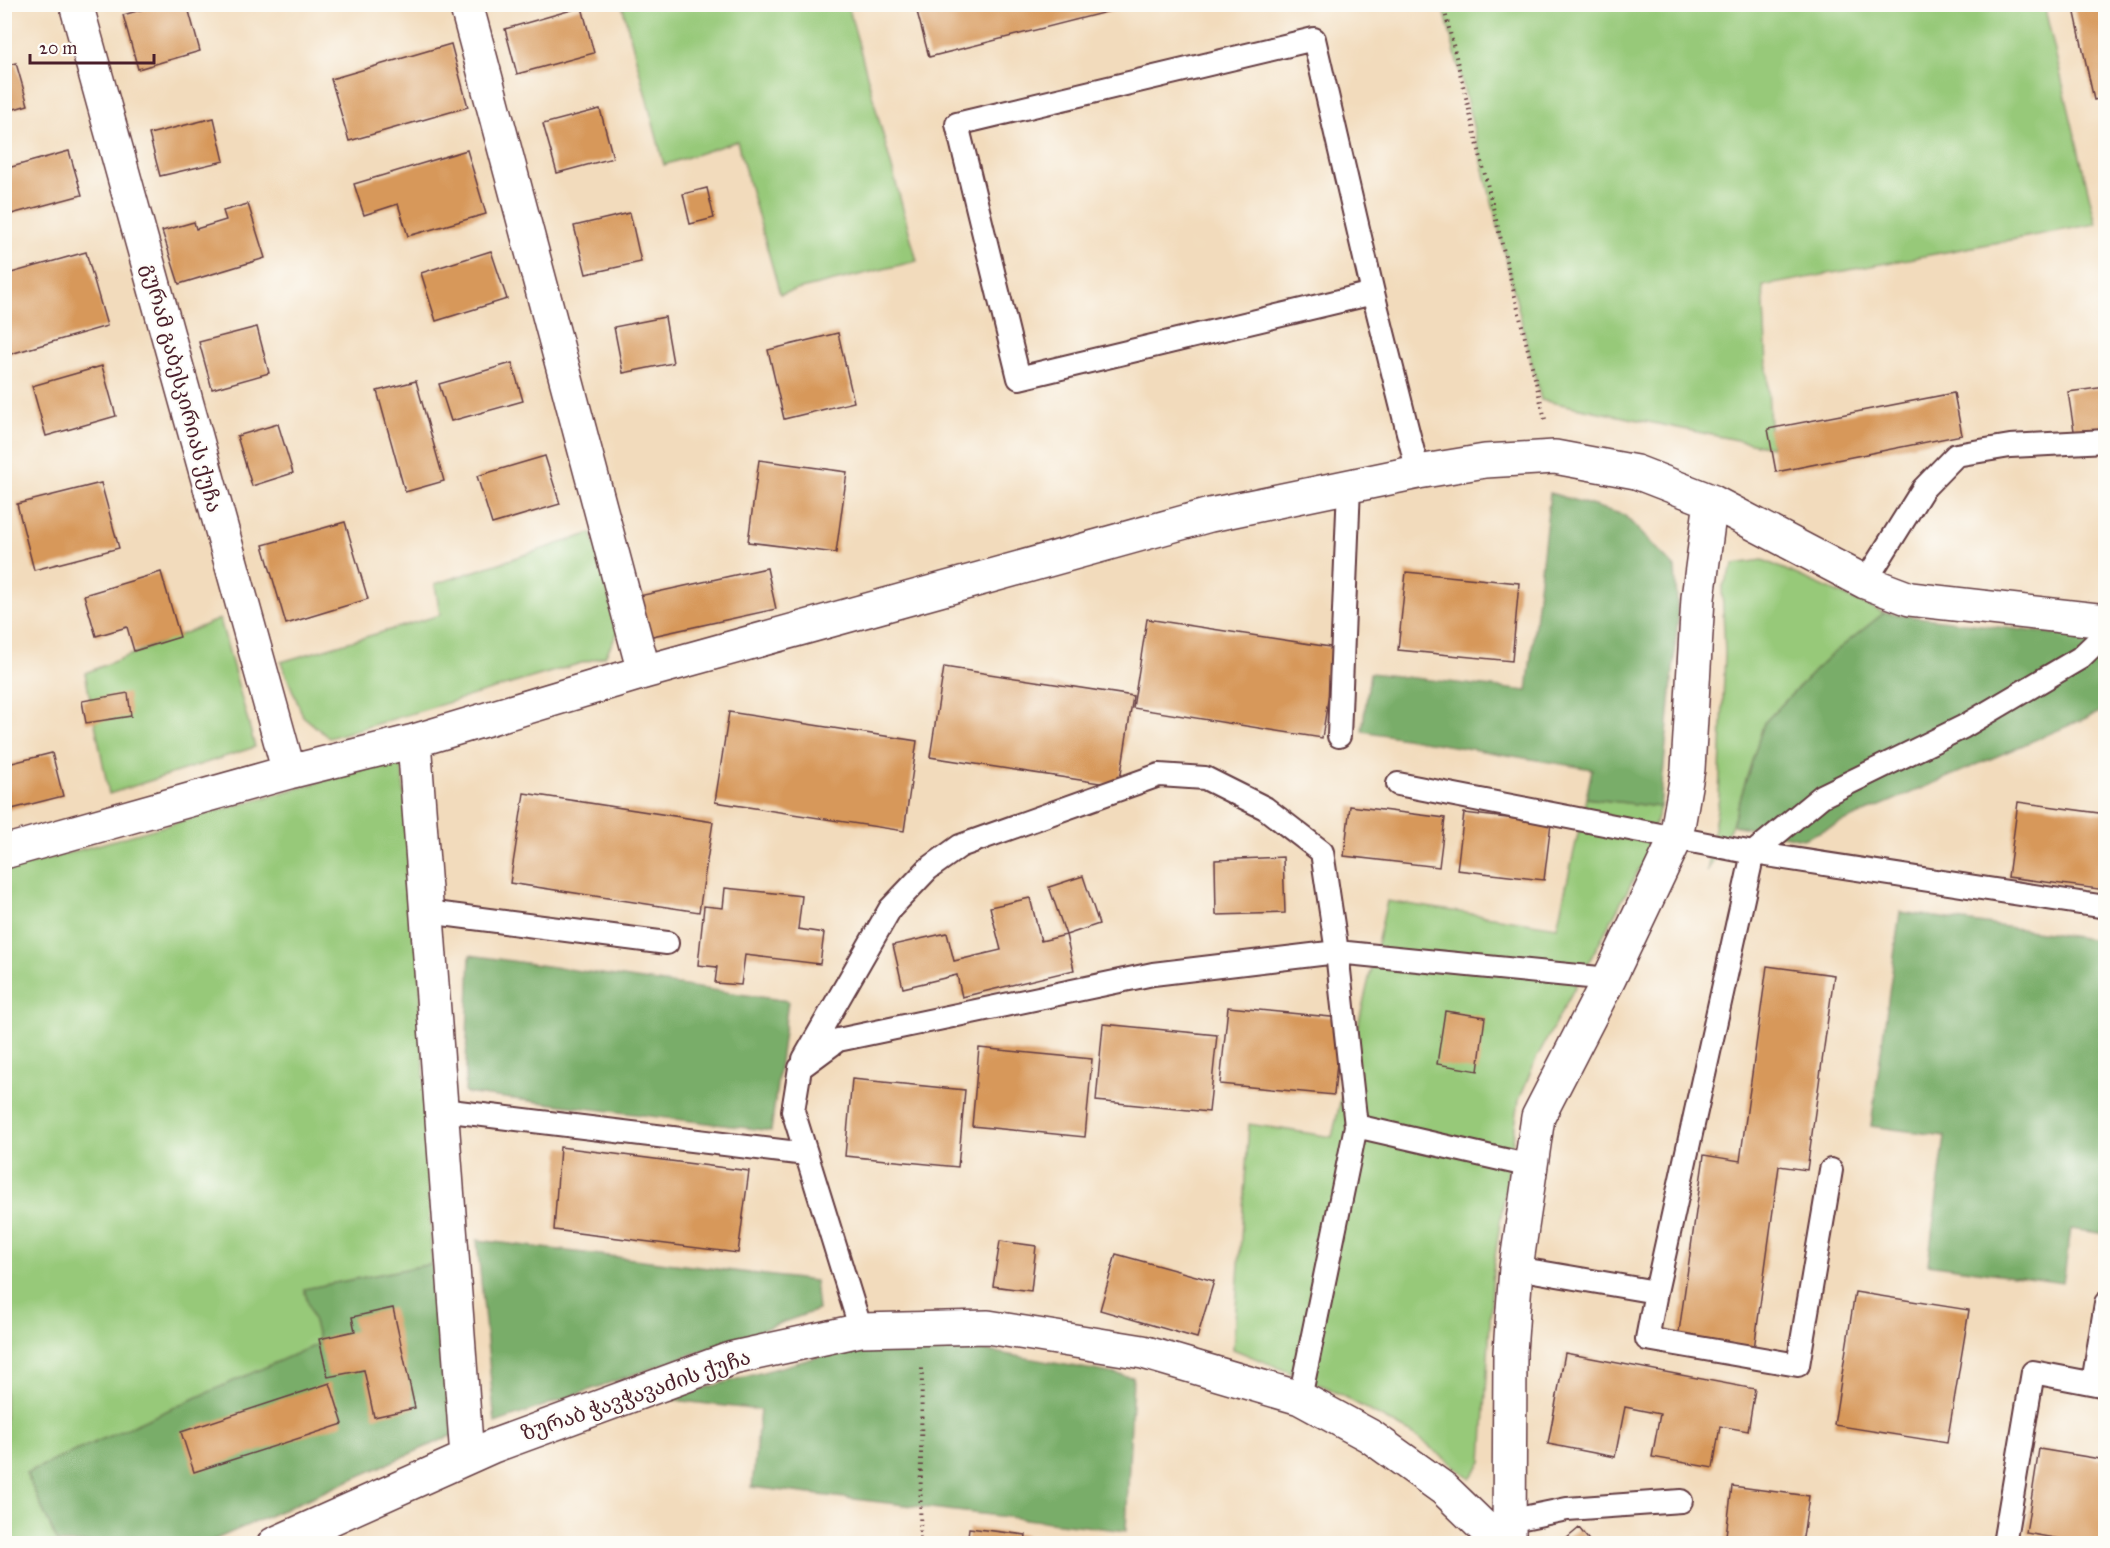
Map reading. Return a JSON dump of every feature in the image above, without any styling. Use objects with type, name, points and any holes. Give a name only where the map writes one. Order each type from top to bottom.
[{"type":"street","name":"გურამ გაბესკირიას ქუჩა","points":[[76,4],[289,772]]},
{"type":"street","points":[[466,4],[644,672]]},
{"type":"street","points":[[4,852],[289,772],[414,741],[644,672],[1210,515],[1418,472],[1485,461],[1555,457],[1636,472],[1711,501],[1864,582],[1910,599],[2106,621]]},
{"type":"street","points":[[1506,1536],[1510,1352],[1516,1268],[1538,1117],[1609,979],[1676,838],[1688,769],[1698,598],[1711,501]]},
{"type":"street","points":[[414,741],[467,1457]]},
{"type":"street","name":"ზურაბ ჭავჭავაძის ქუჩა","points":[[274,1544],[493,1446],[733,1358],[861,1330],[988,1327],[1143,1352],[1300,1398],[1370,1436],[1506,1536]]},
{"type":"lane","points":[[1373,293],[1019,378],[957,124],[1314,39],[1373,293],[1418,472]]},
{"type":"lane","points":[[1864,582],[1923,489],[1956,455],[2010,446],[2106,441]]},
{"type":"lane","points":[[1339,736],[1349,486]]},
{"type":"lane","points":[[1831,1170],[1798,1365],[1647,1340],[1753,853],[1822,796],[1963,726],[2080,658],[2106,633]]},
{"type":"lane","points":[[861,1330],[793,1111],[800,1068],[890,909],[928,869],[960,846],[1159,775],[1205,778],[1265,808],[1322,852],[1337,952],[1356,1126],[1300,1398]]},
{"type":"lane","points":[[1398,784],[1753,853],[2106,907]]},
{"type":"lane","points":[[427,912],[667,943]]},
{"type":"lane","points":[[800,1068],[838,1040],[1153,974],[1337,952],[1609,979]]},
{"type":"lane","points":[[441,1110],[807,1154]]},
{"type":"lane","points":[[1356,1126],[1531,1166]]},
{"type":"lane","points":[[1516,1268],[1656,1292]]},
{"type":"lane","points":[[2004,1544],[2033,1372],[2099,1385],[2106,1302]]},
{"type":"lane","points":[[1506,1536],[1568,1509],[1681,1501]]},
{"type":"path","points":[[1443,4],[1555,457]]},
{"type":"path","points":[[920,1544],[923,1329]]},
{"type":"green space","points":[[622,5],[848,5],[917,261],[780,294],[737,141],[664,165]]},
{"type":"green space","points":[[1443,5],[2044,5],[2096,224],[1763,286],[1771,447],[1541,400]]},
{"type":"green space","points":[[1550,493],[1624,515],[1675,568],[1678,618],[1660,807],[1586,798],[1592,769],[1362,731],[1370,673],[1527,691]]},
{"type":"green space","points":[[592,533],[618,632],[605,656],[329,738],[303,716],[281,662],[440,615],[435,584]]},
{"type":"green space","points":[[1763,560],[1884,613],[1826,659],[1764,723],[1732,825],[1707,872],[1719,797],[1725,653],[1722,588],[1734,564]]},
{"type":"green space","points":[[1884,613],[2105,640],[2105,710],[1803,839],[1732,825],[1764,723],[1826,659]]},
{"type":"green space","points":[[220,619],[255,747],[109,794],[85,673]]},
{"type":"green space","points":[[401,759],[419,950],[432,1264],[304,1289],[320,1343],[26,1473],[58,1543],[5,1544],[5,871]]},
{"type":"green space","points":[[1586,798],[1660,807],[1644,860],[1536,1059],[1519,1100],[1493,1269],[1482,1462],[1470,1478],[1414,1435],[1328,1388],[1233,1349],[1249,1124],[1332,1137],[1387,901],[1557,927]]},
{"type":"green space","points":[[1900,912],[2105,941],[2105,1234],[2071,1229],[2063,1283],[1928,1264],[1945,1136],[1871,1126]]},
{"type":"green space","points":[[470,955],[788,1001],[771,1131],[465,1093]]},
{"type":"green space","points":[[477,1240],[815,1281],[818,1310],[495,1423]]},
{"type":"green space","points":[[432,1264],[453,1435],[207,1543],[58,1543],[26,1473],[320,1343],[304,1289]]},
{"type":"green space","points":[[977,1349],[1133,1377],[1126,1531],[752,1487],[760,1410],[665,1399],[843,1350]]},
{"type":"building","points":[[161,4],[187,4],[200,51],[138,69],[123,15]]},
{"type":"building","points":[[915,4],[1134,4],[1134,5],[929,57]]},
{"type":"building","points":[[2073,4],[2106,4],[2106,97],[2094,100]]},
{"type":"building","points":[[582,7],[594,53],[517,74],[505,29]]},
{"type":"building","points":[[451,44],[468,107],[349,141],[331,79]]},
{"type":"building","points":[[16,63],[28,105],[4,112],[4,66]]},
{"type":"building","points":[[600,109],[613,158],[557,173],[543,124]]},
{"type":"building","points":[[214,118],[224,161],[160,176],[149,134]]},
{"type":"building","points":[[467,150],[486,214],[408,236],[398,204],[364,215],[354,184]]},
{"type":"building","points":[[69,151],[82,195],[4,216],[4,169]]},
{"type":"building","points":[[707,188],[714,218],[690,224],[683,194]]},
{"type":"building","points":[[248,204],[265,258],[179,284],[162,231],[194,222],[196,229],[226,220],[223,211]]},
{"type":"building","points":[[630,213],[641,262],[586,274],[574,226]]},
{"type":"building","points":[[491,251],[507,299],[436,321],[421,273]]},
{"type":"building","points":[[86,252],[107,326],[7,355],[4,346],[4,275]]},
{"type":"building","points":[[665,317],[673,363],[623,373],[614,327]]},
{"type":"building","points":[[257,327],[269,373],[212,389],[199,342]]},
{"type":"building","points":[[838,333],[854,402],[784,419],[768,350]]},
{"type":"building","points":[[512,363],[523,401],[451,421],[439,384]]},
{"type":"building","points":[[102,366],[116,416],[46,436],[32,386]]},
{"type":"building","points":[[416,381],[444,481],[405,492],[377,391]]},
{"type":"building","points":[[2106,387],[2106,433],[2075,437],[2068,392]]},
{"type":"building","points":[[1954,393],[1962,435],[1776,472],[1768,429]]},
{"type":"building","points":[[278,424],[293,473],[252,486],[237,436]]},
{"type":"building","points":[[545,456],[560,504],[492,524],[477,476]]},
{"type":"building","points":[[759,460],[847,472],[836,553],[748,542]]},
{"type":"building","points":[[101,483],[119,548],[34,570],[17,504]]},
{"type":"building","points":[[345,522],[368,599],[286,624],[263,545]]},
{"type":"building","points":[[767,568],[776,609],[648,637],[639,596]]},
{"type":"building","points":[[161,572],[180,637],[134,651],[127,627],[96,636],[84,595]]},
{"type":"building","points":[[1406,572],[1519,583],[1512,661],[1398,650]]},
{"type":"building","points":[[1147,619],[1336,648],[1322,738],[1133,708]]},
{"type":"building","points":[[944,667],[1133,696],[1119,786],[930,757]]},
{"type":"building","points":[[128,693],[131,716],[86,723],[82,701]]},
{"type":"building","points":[[729,712],[917,741],[904,831],[715,802]]},
{"type":"building","points":[[52,753],[63,796],[4,811],[4,765]]},
{"type":"building","points":[[524,793],[713,822],[699,912],[510,883]]},
{"type":"building","points":[[2018,802],[2106,814],[2106,890],[2008,877]]},
{"type":"building","points":[[1350,806],[1445,818],[1439,867],[1344,856]]},
{"type":"building","points":[[1464,813],[1551,823],[1544,880],[1457,870]]},
{"type":"building","points":[[1283,857],[1285,913],[1216,915],[1215,860]]},
{"type":"building","points":[[1083,876],[1099,924],[1066,935],[1049,887]]},
{"type":"building","points":[[725,888],[802,896],[798,929],[824,933],[820,964],[745,955],[741,985],[715,983],[717,967],[698,965],[704,906],[723,908]]},
{"type":"building","points":[[1030,898],[1041,941],[1066,935],[1074,970],[962,997],[957,975],[903,988],[893,945],[947,933],[954,961],[1001,950],[990,907]]},
{"type":"building","points":[[1767,966],[1834,975],[1807,1170],[1779,1166],[1754,1349],[1678,1339],[1704,1155],[1740,1161]]},
{"type":"building","points":[[1228,1007],[1341,1018],[1334,1095],[1220,1084]]},
{"type":"building","points":[[1445,1011],[1485,1017],[1478,1071],[1437,1064]]},
{"type":"building","points":[[1103,1024],[1217,1035],[1209,1112],[1096,1101]]},
{"type":"building","points":[[979,1048],[1092,1059],[1085,1137],[972,1126]]},
{"type":"building","points":[[852,1079],[965,1090],[958,1167],[845,1156]]},
{"type":"building","points":[[560,1147],[749,1171],[738,1253],[554,1230]]},
{"type":"building","points":[[1000,1241],[1036,1246],[1031,1291],[993,1286]]},
{"type":"building","points":[[1116,1254],[1214,1281],[1197,1338],[1100,1310]]},
{"type":"building","points":[[1855,1292],[1969,1310],[1947,1443],[1834,1425]]},
{"type":"building","points":[[393,1308],[415,1408],[374,1417],[364,1370],[328,1377],[319,1339],[355,1331],[352,1317]]},
{"type":"building","points":[[1565,1353],[1755,1389],[1748,1431],[1720,1426],[1713,1468],[1652,1457],[1660,1414],[1625,1407],[1615,1457],[1548,1444]]},
{"type":"building","points":[[330,1383],[343,1424],[194,1472],[181,1432]]},
{"type":"building","points":[[2039,1449],[2106,1460],[2106,1544],[2088,1544],[2026,1533]]},
{"type":"building","points":[[1732,1486],[1809,1496],[1802,1544],[1725,1544]]},
{"type":"building","points":[[969,1528],[1026,1535],[1025,1544],[967,1544]]},
{"type":"building","points":[[1579,1528],[1592,1544],[1560,1544]]}]
